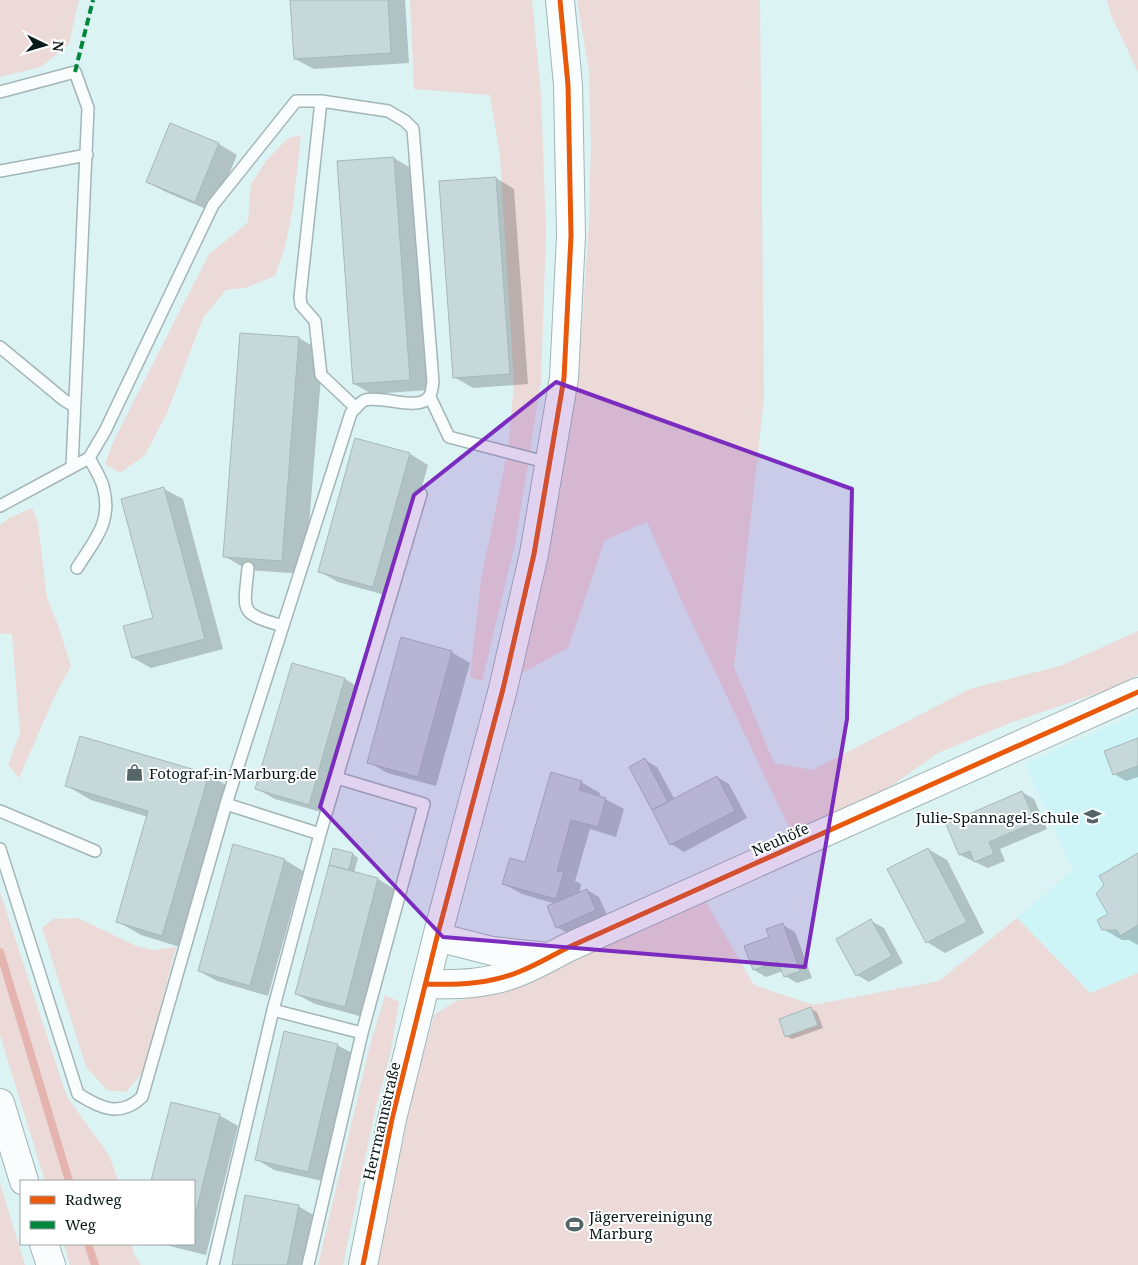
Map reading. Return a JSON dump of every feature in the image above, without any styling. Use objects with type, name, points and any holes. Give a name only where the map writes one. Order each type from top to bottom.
[{"type":"street","name":"Herrmannstraße","points":[[363,1265],[392,1119],[437,937],[503,688],[534,554],[564,378],[571,236],[568,85],[560,0]]},
{"type":"street","name":"Neuhöfe","points":[[426,984],[462,985],[502,978],[521,971],[548,957],[1138,692]]},
{"type":"street","points":[[437,937],[492,951],[548,957]]},
{"type":"street","points":[[0,1103],[24,1180]]},
{"type":"street","points":[[44,1245],[50,1265]]},
{"type":"lane","points":[[0,92],[75,72],[88,108],[72,467]]},
{"type":"lane","points":[[0,506],[90,458],[105,431],[213,205],[296,101],[321,101],[388,111],[406,121],[413,129],[433,382],[430,397],[448,437],[550,463]]},
{"type":"lane","points":[[321,101],[300,297],[301,305],[315,321],[321,375],[356,408]]},
{"type":"lane","points":[[0,171],[86,155]]},
{"type":"lane","points":[[0,347],[64,400],[74,406]]},
{"type":"lane","points":[[0,849],[78,1094],[96,1106],[116,1110],[134,1105],[142,1097],[226,804],[351,413],[364,401],[373,399],[420,404],[430,397]]},
{"type":"lane","points":[[77,568],[101,530],[107,514],[103,486],[90,458]]},
{"type":"lane","points":[[213,1265],[273,1010],[320,834],[421,494]]},
{"type":"lane","points":[[248,568],[245,604],[249,613],[259,619],[283,626]]},
{"type":"lane","points":[[308,1265],[362,1033],[424,804],[337,778]]},
{"type":"lane","points":[[226,804],[320,834]]},
{"type":"lane","points":[[0,811],[95,851]]},
{"type":"lane","points":[[273,1010],[362,1033]]},
{"type":"highlighted area","points":[[556,382],[852,489],[847,719],[805,967],[443,937],[320,807],[414,495]]},
{"type":"shaded area","points":[[0,0],[79,0],[69,44],[41,67],[0,77]]},
{"type":"shaded area","points":[[410,0],[532,0],[541,94],[546,233],[541,382],[515,544],[482,681],[470,677],[481,580],[508,450],[514,383],[500,156],[490,95],[414,89]]},
{"type":"shaded area","points":[[577,0],[760,0],[764,399],[734,667],[774,763],[812,770],[970,689],[1063,665],[1138,631],[1138,675],[1107,690],[1010,723],[938,753],[891,786],[814,827],[791,832],[684,606],[647,522],[605,540],[568,648],[515,677],[543,571],[571,424],[582,326],[589,221],[591,142],[589,70]]},
{"type":"shaded area","points":[[1107,0],[1138,0],[1138,72],[1111,15]]},
{"type":"shaded area","points":[[301,135],[293,207],[285,247],[275,276],[245,288],[226,290],[203,318],[167,413],[145,455],[120,473],[105,464],[114,440],[209,254],[248,222],[251,184],[266,161],[288,138]]},
{"type":"shaded area","points":[[32,508],[38,523],[47,598],[71,666],[56,693],[19,778],[8,765],[20,733],[12,634],[0,633],[0,525],[9,518]]},
{"type":"shaded area","name":"Julie-Spannagel-Schule","points":[[1138,713],[1138,973],[1090,993],[1017,918],[1073,870],[1025,764]]},
{"type":"shaded area","points":[[0,892],[67,1097],[109,1155],[118,1180],[45,1180],[0,1035]]},
{"type":"shaded area","points":[[705,900],[754,985],[813,1005],[939,981],[1017,918],[1090,993],[1138,973],[1138,1265],[378,1265],[411,1101],[434,1015],[456,1001],[525,984]]},
{"type":"shaded area","points":[[78,918],[136,946],[153,950],[176,947],[144,1071],[126,1092],[107,1090],[86,1067],[42,928],[53,919]]},
{"type":"shaded area","points":[[385,995],[399,1002],[390,1055],[375,1111],[343,1265],[318,1265],[370,1045]]},
{"type":"shaded area","points":[[0,1183],[25,1265],[0,1265]]},
{"type":"shaded area","points":[[64,1245],[132,1245],[134,1254],[141,1265],[70,1265]]},
{"type":"building","points":[[290,0],[388,0],[391,53],[294,59]]},
{"type":"building","points":[[170,123],[219,143],[195,202],[146,182]]},
{"type":"building","points":[[394,157],[410,380],[353,384],[337,161]]},
{"type":"building","points":[[496,177],[510,374],[453,378],[439,181]]},
{"type":"building","points":[[240,333],[299,337],[282,561],[223,557]]},
{"type":"building","points":[[355,438],[410,453],[373,587],[318,572]]},
{"type":"building","points":[[164,487],[205,639],[132,658],[123,626],[153,618],[121,499]]},
{"type":"building","points":[[401,637],[452,651],[418,777],[367,763]]},
{"type":"building","points":[[292,663],[345,678],[309,805],[255,789]]},
{"type":"building","points":[[80,736],[209,774],[162,936],[116,922],[148,811],[65,786]]},
{"type":"building","points":[[1138,738],[1138,766],[1113,775],[1104,751]]},
{"type":"building","points":[[645,758],[668,802],[652,810],[629,767]]},
{"type":"building","points":[[551,772],[582,781],[579,790],[606,798],[598,827],[571,820],[557,871],[564,872],[556,899],[502,884],[510,858],[525,862]]},
{"type":"building","points":[[717,776],[735,811],[670,845],[652,810]]},
{"type":"building","points":[[1022,791],[1036,822],[989,842],[994,854],[974,862],[970,851],[959,855],[946,824]]},
{"type":"building","points":[[233,844],[285,859],[250,986],[198,971]]},
{"type":"building","points":[[333,848],[353,853],[349,870],[329,865]]},
{"type":"building","points":[[928,848],[967,922],[926,943],[887,869]]},
{"type":"building","points":[[1138,853],[1138,925],[1120,936],[1117,930],[1102,930],[1097,920],[1108,914],[1096,894],[1104,885],[1099,876]]},
{"type":"building","points":[[329,865],[378,878],[345,1007],[295,994]]},
{"type":"building","points":[[587,889],[596,910],[556,928],[547,906]]},
{"type":"building","points":[[871,919],[892,956],[856,976],[836,939]]},
{"type":"building","points":[[783,923],[800,971],[784,977],[778,962],[753,970],[744,946],[769,937],[766,929]]},
{"type":"building","points":[[811,1007],[818,1025],[785,1037],[779,1019]]},
{"type":"building","points":[[284,1031],[338,1044],[308,1172],[255,1160]]},
{"type":"building","points":[[171,1102],[220,1114],[195,1216],[195,1180],[151,1180]]},
{"type":"building","points":[[245,1195],[299,1205],[287,1265],[232,1265]]},
{"type":"waterway","points":[[0,952],[69,1180]]},
{"type":"waterway","points":[[88,1245],[95,1265]]},
{"type":"marked path","points":[[75,72],[93,0]]},
{"type":"cycle path","points":[[363,1265],[392,1119],[437,937],[503,689],[534,554],[564,378],[571,236],[568,85],[560,0]]},
{"type":"cycle path","points":[[426,984],[474,983],[498,979],[521,971],[569,947],[1138,692]]},
{"type":"place","name":"Fotograf-in-Marburg.de","points":[[135,773]]},
{"type":"place","name":"Julie-Spannagel-Schule","points":[[1093,817]]},
{"type":"place","name":"Jägervereinigung Marburg","points":[[575,1225]]}]
